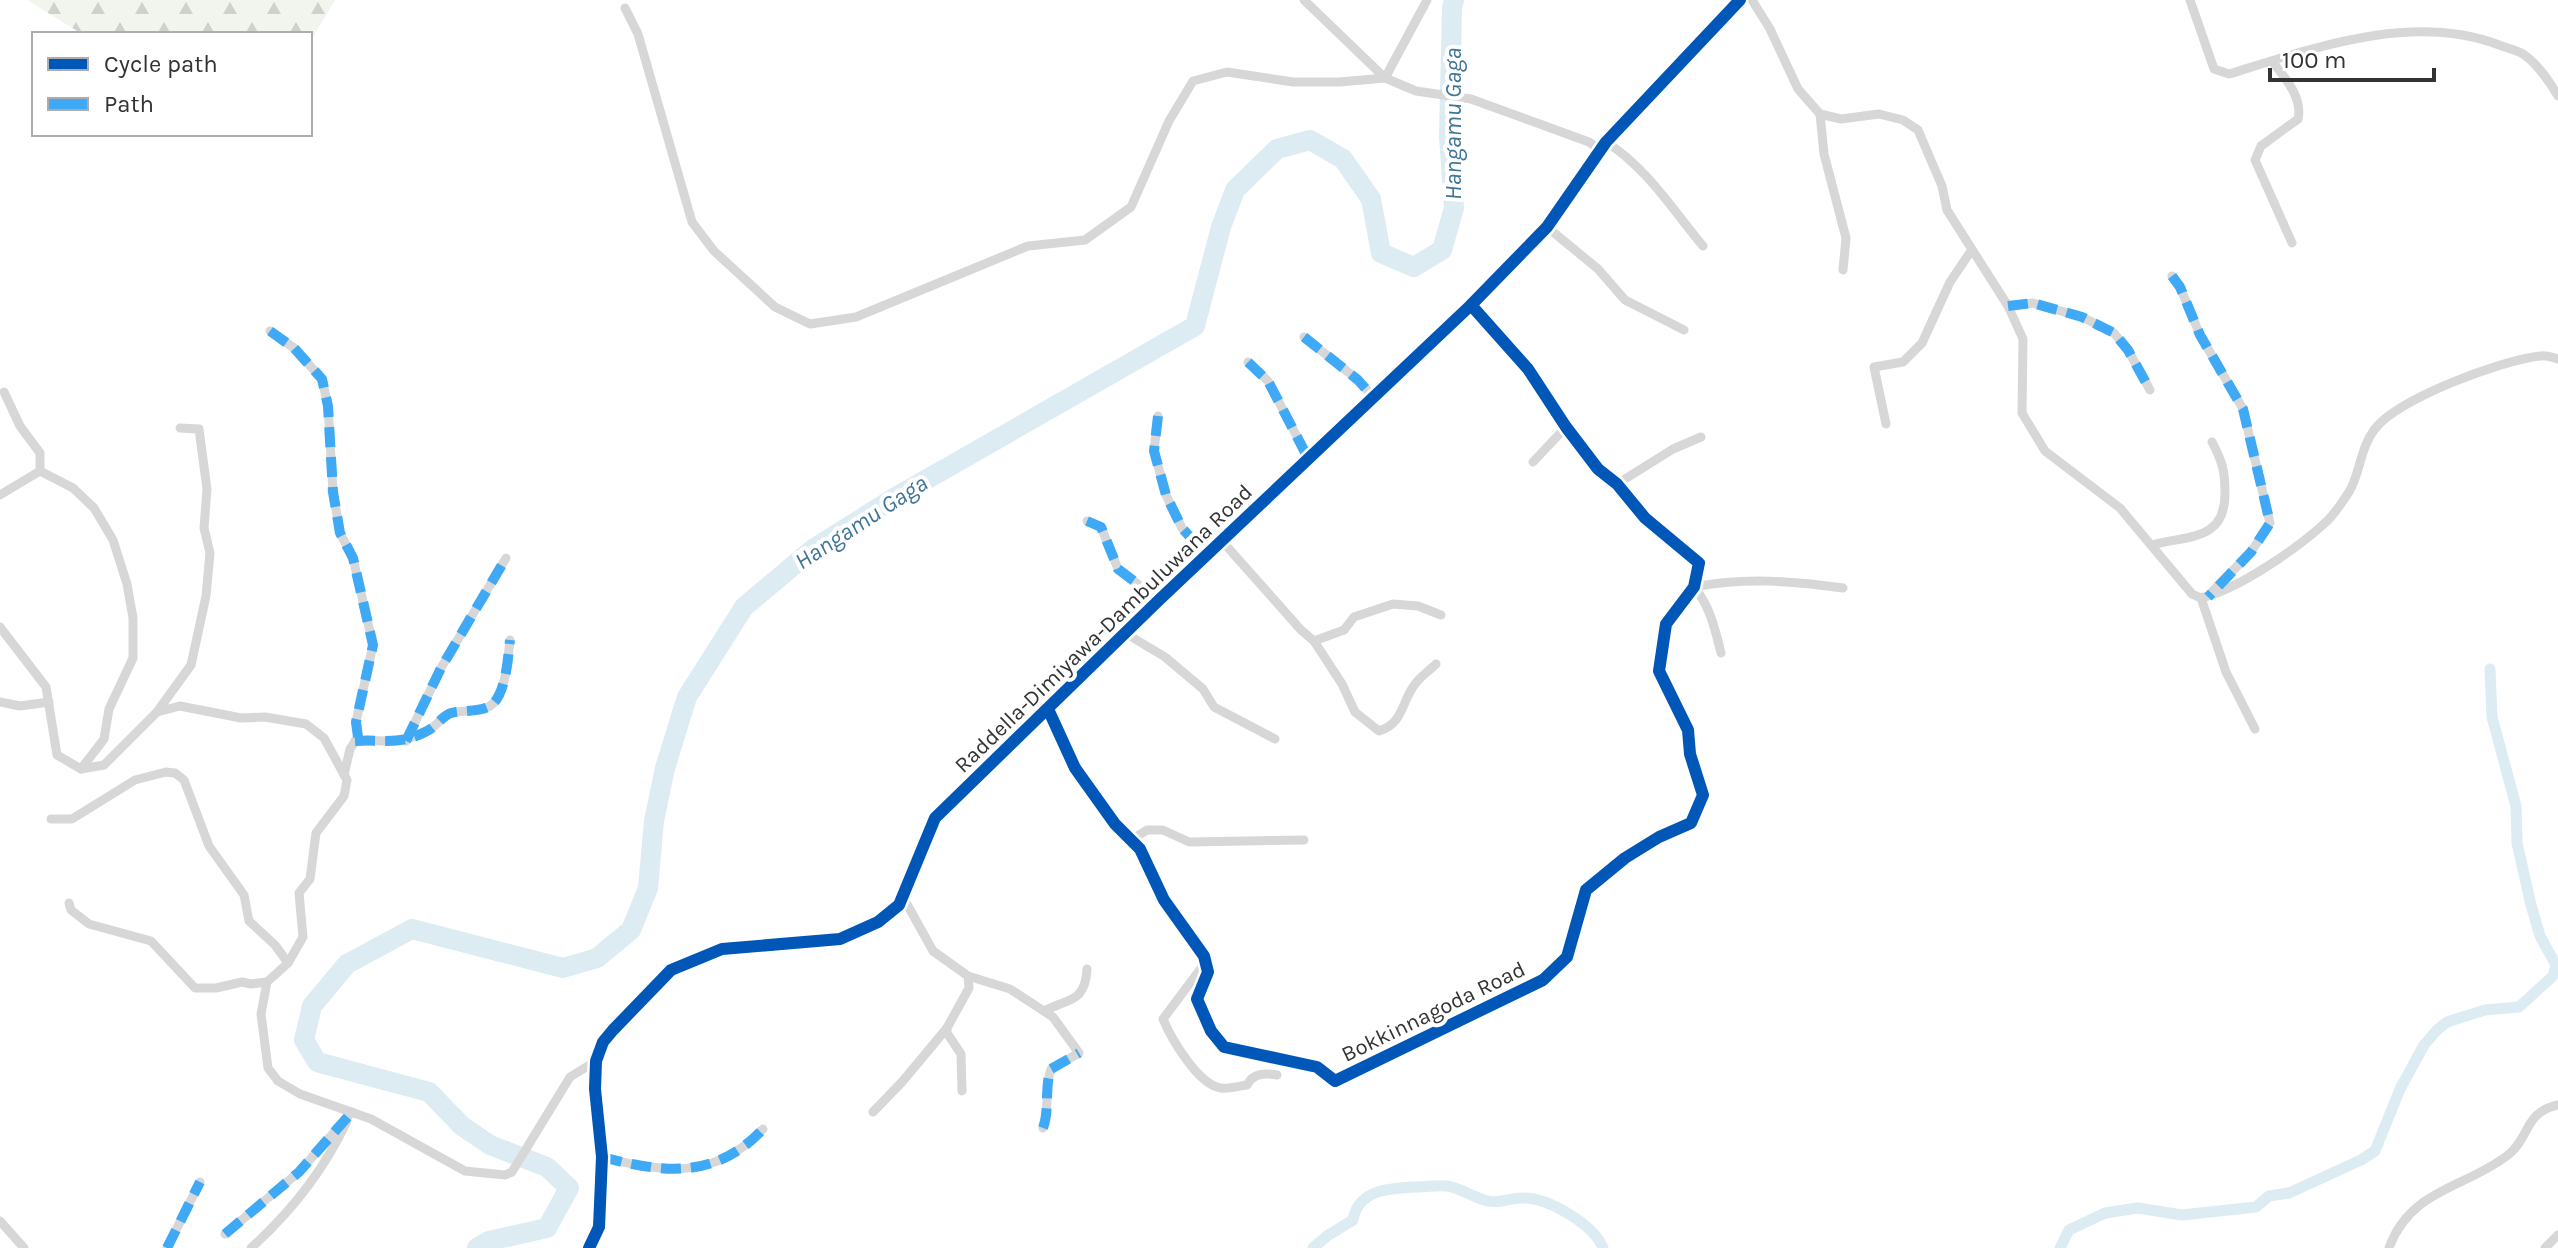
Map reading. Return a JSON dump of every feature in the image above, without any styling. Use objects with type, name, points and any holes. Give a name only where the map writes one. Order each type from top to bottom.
[{"type":"street","points":[[1304,0],[1385,78],[1416,91],[1471,99],[1626,154],[1703,246]]},
{"type":"street","points":[[1385,78],[1427,0]]},
{"type":"street","name":"Raddella-Dimiyawa-Dambuluwana Road","points":[[596,1061],[603,1042],[671,970],[722,949],[840,939],[878,922],[899,905],[935,818],[1159,600],[1471,305],[1547,227],[1603,146],[1740,0]]},
{"type":"street","points":[[1752,0],[1770,29],[1798,89],[1820,114],[1841,119],[1879,114],[1903,120],[1918,130],[1942,186],[1947,210],[2008,306],[2023,339],[2022,413],[2045,451],[2120,508],[2192,594],[2204,597],[2266,567],[2328,521],[2351,489],[2362,452],[2375,428],[2401,408],[2447,384],[2501,365],[2543,355],[2558,359]]},
{"type":"street","points":[[2190,0],[2214,69],[2229,74],[2380,33],[2413,32],[2477,37],[2522,54],[2547,77],[2558,96]]},
{"type":"street","points":[[625,8],[638,34],[692,222],[714,251],[775,307],[810,324],[856,317],[1028,246],[1085,240],[1131,207],[1169,121],[1193,81],[1227,72],[1293,82],[1385,78]]},
{"type":"street","points":[[2272,61],[2293,90],[2300,111],[2298,119],[2261,146],[2255,160],[2292,243]]},
{"type":"street","points":[[1820,114],[1824,154],[1846,238],[1843,270]]},
{"type":"street","points":[[1547,227],[1598,269],[1625,300],[1684,330]]},
{"type":"street","points":[[1886,424],[1874,367],[1903,362],[1922,343],[1950,282],[1971,251]]},
{"type":"street","points":[[2172,276],[2180,287],[2200,335],[2243,409],[2270,523],[2251,552],[2204,597]]},
{"type":"street","points":[[2008,306],[2033,303],[2082,317],[2114,333],[2128,350],[2150,390]]},
{"type":"street","points":[[1471,305],[1528,369],[1598,469],[1617,484],[1645,518],[1699,563],[1694,587]]},
{"type":"street","points":[[270,331],[294,348],[322,379],[328,406],[333,492],[340,533],[353,558],[373,645],[356,722],[358,737],[350,749],[344,775]]},
{"type":"street","points":[[1304,337],[1358,380],[1374,398]]},
{"type":"street","points":[[1248,362],[1268,381],[1308,458]]},
{"type":"street","points":[[4,392],[20,426],[40,453],[40,471]]},
{"type":"street","points":[[1158,416],[1154,451],[1166,495],[1182,528],[1207,556]]},
{"type":"street","points":[[1533,462],[1566,427]]},
{"type":"street","points":[[0,627],[46,687],[57,755],[81,769],[104,765],[157,712],[191,665],[206,596],[210,553],[204,528],[207,489],[199,429],[180,428]]},
{"type":"street","points":[[1617,484],[1673,449],[1701,437]]},
{"type":"street","points":[[2152,545],[2208,531],[2220,523],[2224,512],[2225,467],[2212,442]]},
{"type":"street","points":[[0,495],[40,471]]},
{"type":"street","points":[[40,471],[73,488],[94,508],[113,540],[127,584],[133,618],[133,658],[109,709],[104,739],[81,769]]},
{"type":"street","points":[[1087,521],[1101,527],[1118,569],[1159,600]]},
{"type":"street","points":[[1222,541],[1314,641],[1342,684],[1355,712],[1379,731],[1397,721],[1414,685],[1436,664]]},
{"type":"street","points":[[406,741],[441,668],[506,558]]},
{"type":"street","points":[[1694,587],[1721,581],[1792,581],[1843,588]]},
{"type":"street","points":[[1694,587],[1713,620],[1721,653]]},
{"type":"street","name":"Bokkinnagoda Road","points":[[1204,956],[1208,972],[1197,999],[1211,1031],[1224,1047],[1317,1067],[1335,1081],[1543,980],[1567,957],[1586,890],[1625,858],[1659,837],[1691,823],[1703,795],[1690,754],[1688,730],[1659,671],[1666,624],[1694,587]]},
{"type":"street","points":[[2204,597],[2226,672],[2255,729]]},
{"type":"street","points":[[1314,641],[1344,630],[1354,617],[1393,604],[1418,606],[1441,615]]},
{"type":"street","points":[[1125,633],[1165,657],[1203,689],[1214,707],[1275,739]]},
{"type":"street","points":[[355,741],[406,741],[431,730],[448,714],[487,708],[498,699],[508,663],[510,640]]},
{"type":"street","points":[[0,702],[20,706],[49,702]]},
{"type":"street","points":[[69,903],[71,910],[89,924],[151,941],[195,988],[267,982],[288,963],[303,937],[299,893],[310,879],[316,833],[344,796],[347,780],[324,738],[306,724],[265,717],[241,718],[180,706],[157,712]]},
{"type":"street","points":[[1048,709],[1075,768],[1115,824],[1140,849],[1164,900],[1204,956],[1202,967],[1163,1019],[1171,1038],[1202,1077],[1219,1088],[1247,1085],[1249,1080],[1262,1073],[1277,1075]]},
{"type":"street","points":[[51,819],[72,819],[135,780],[166,772],[175,773],[184,780],[209,846],[244,895],[249,921],[275,945],[288,963]]},
{"type":"street","points":[[1131,840],[1147,830],[1163,830],[1189,842],[1304,840]]},
{"type":"street","points":[[903,897],[933,951],[968,976],[1010,989],[1053,1017],[1079,1053],[1051,1069],[1047,1081],[1047,1120],[1043,1128]]},
{"type":"street","points":[[1044,1011],[1078,997],[1083,991],[1087,969]]},
{"type":"street","points":[[873,1112],[947,1028],[969,988],[968,976]]},
{"type":"street","points":[[267,982],[261,1014],[268,1068],[278,1081],[300,1094],[371,1119],[465,1171],[505,1175],[512,1172],[570,1077],[596,1061]]},
{"type":"street","points":[[947,1028],[961,1054],[962,1091]]},
{"type":"street","points":[[589,1248],[599,1227],[602,1157],[595,1089],[596,1061]]},
{"type":"street","points":[[2389,1248],[2397,1227],[2432,1195],[2506,1157],[2517,1147],[2528,1124],[2543,1108],[2558,1105]]},
{"type":"street","points":[[225,1234],[299,1172],[352,1112]]},
{"type":"street","points":[[251,1248],[279,1223],[331,1155],[352,1112]]},
{"type":"street","points":[[602,1157],[654,1168],[710,1166],[749,1144],[763,1129]]},
{"type":"street","points":[[167,1248],[200,1182]]},
{"type":"street","points":[[0,1221],[24,1248]]},
{"type":"street","points":[[2545,1248],[2558,1235]]},
{"type":"green space","points":[[27,0],[335,0],[312,39],[312,32],[79,32]]},
{"type":"waterway","name":"Hangamu Gaga","points":[[477,1248],[489,1241],[547,1228],[569,1188],[547,1167],[490,1145],[462,1126],[429,1092],[317,1062],[304,1040],[312,1006],[347,964],[412,929],[563,968],[597,958],[631,930],[648,888],[654,821],[665,768],[687,697],[744,607],[813,549],[894,498],[1195,326],[1221,227],[1235,190],[1277,149],[1310,140],[1343,159],[1371,199],[1381,253],[1414,267],[1442,250],[1454,208],[1449,136],[1454,0]]},
{"type":"waterway","points":[[2060,1248],[2069,1230],[2105,1213],[2138,1208],[2182,1215],[2256,1207],[2269,1196],[2289,1193],[2361,1160],[2375,1151],[2400,1089],[2424,1045],[2437,1030],[2447,1022],[2485,1010],[2519,1007],[2553,976],[2556,965],[2540,936],[2517,843],[2516,806],[2492,717],[2490,669]]},
{"type":"waterway","points":[[1313,1248],[1353,1220],[1361,1202],[1377,1192],[1440,1186],[1452,1187],[1492,1202],[1524,1198],[1546,1203],[1581,1222],[1603,1248]]},
{"type":"marked path","points":[[2172,276],[2180,287],[2200,335],[2243,409],[2270,523],[2251,552],[2208,597]]},
{"type":"marked path","points":[[2008,306],[2033,303],[2082,317],[2114,333],[2128,350],[2150,390]]},
{"type":"marked path","points":[[270,331],[294,348],[322,379],[328,406],[333,492],[340,533],[353,558],[373,645],[356,722],[358,737]]},
{"type":"marked path","points":[[1304,337],[1358,380],[1374,398]]},
{"type":"marked path","points":[[1248,362],[1268,381],[1308,458]]},
{"type":"marked path","points":[[1158,416],[1154,451],[1166,495],[1182,528],[1207,556]]},
{"type":"marked path","points":[[1087,521],[1101,527],[1118,569],[1159,600]]},
{"type":"marked path","points":[[406,741],[441,668],[506,558]]},
{"type":"marked path","points":[[355,741],[408,739],[430,729],[451,713],[488,707],[499,696],[502,687],[510,640]]},
{"type":"marked path","points":[[1043,1128],[1051,1069],[1079,1053]]},
{"type":"marked path","points":[[225,1234],[299,1172],[352,1112]]},
{"type":"marked path","points":[[602,1157],[647,1167],[688,1168],[726,1157],[745,1146],[763,1129]]},
{"type":"marked path","points":[[167,1248],[200,1182]]},
{"type":"cycle path","points":[[589,1248],[599,1227],[602,1157],[595,1089],[596,1061],[603,1042],[613,1030],[671,970],[722,949],[840,939],[878,922],[899,905],[935,818],[1159,600],[1471,305],[1547,227],[1606,142],[1740,0]]},
{"type":"cycle path","points":[[1048,709],[1075,768],[1115,824],[1140,849],[1164,900],[1204,956],[1208,972],[1197,999],[1211,1031],[1224,1047],[1317,1067],[1335,1081],[1543,980],[1567,957],[1586,890],[1625,858],[1659,837],[1691,823],[1703,795],[1690,754],[1688,730],[1659,671],[1666,624],[1694,587],[1699,563],[1645,518],[1617,484],[1598,469],[1528,369],[1471,305]]}]
